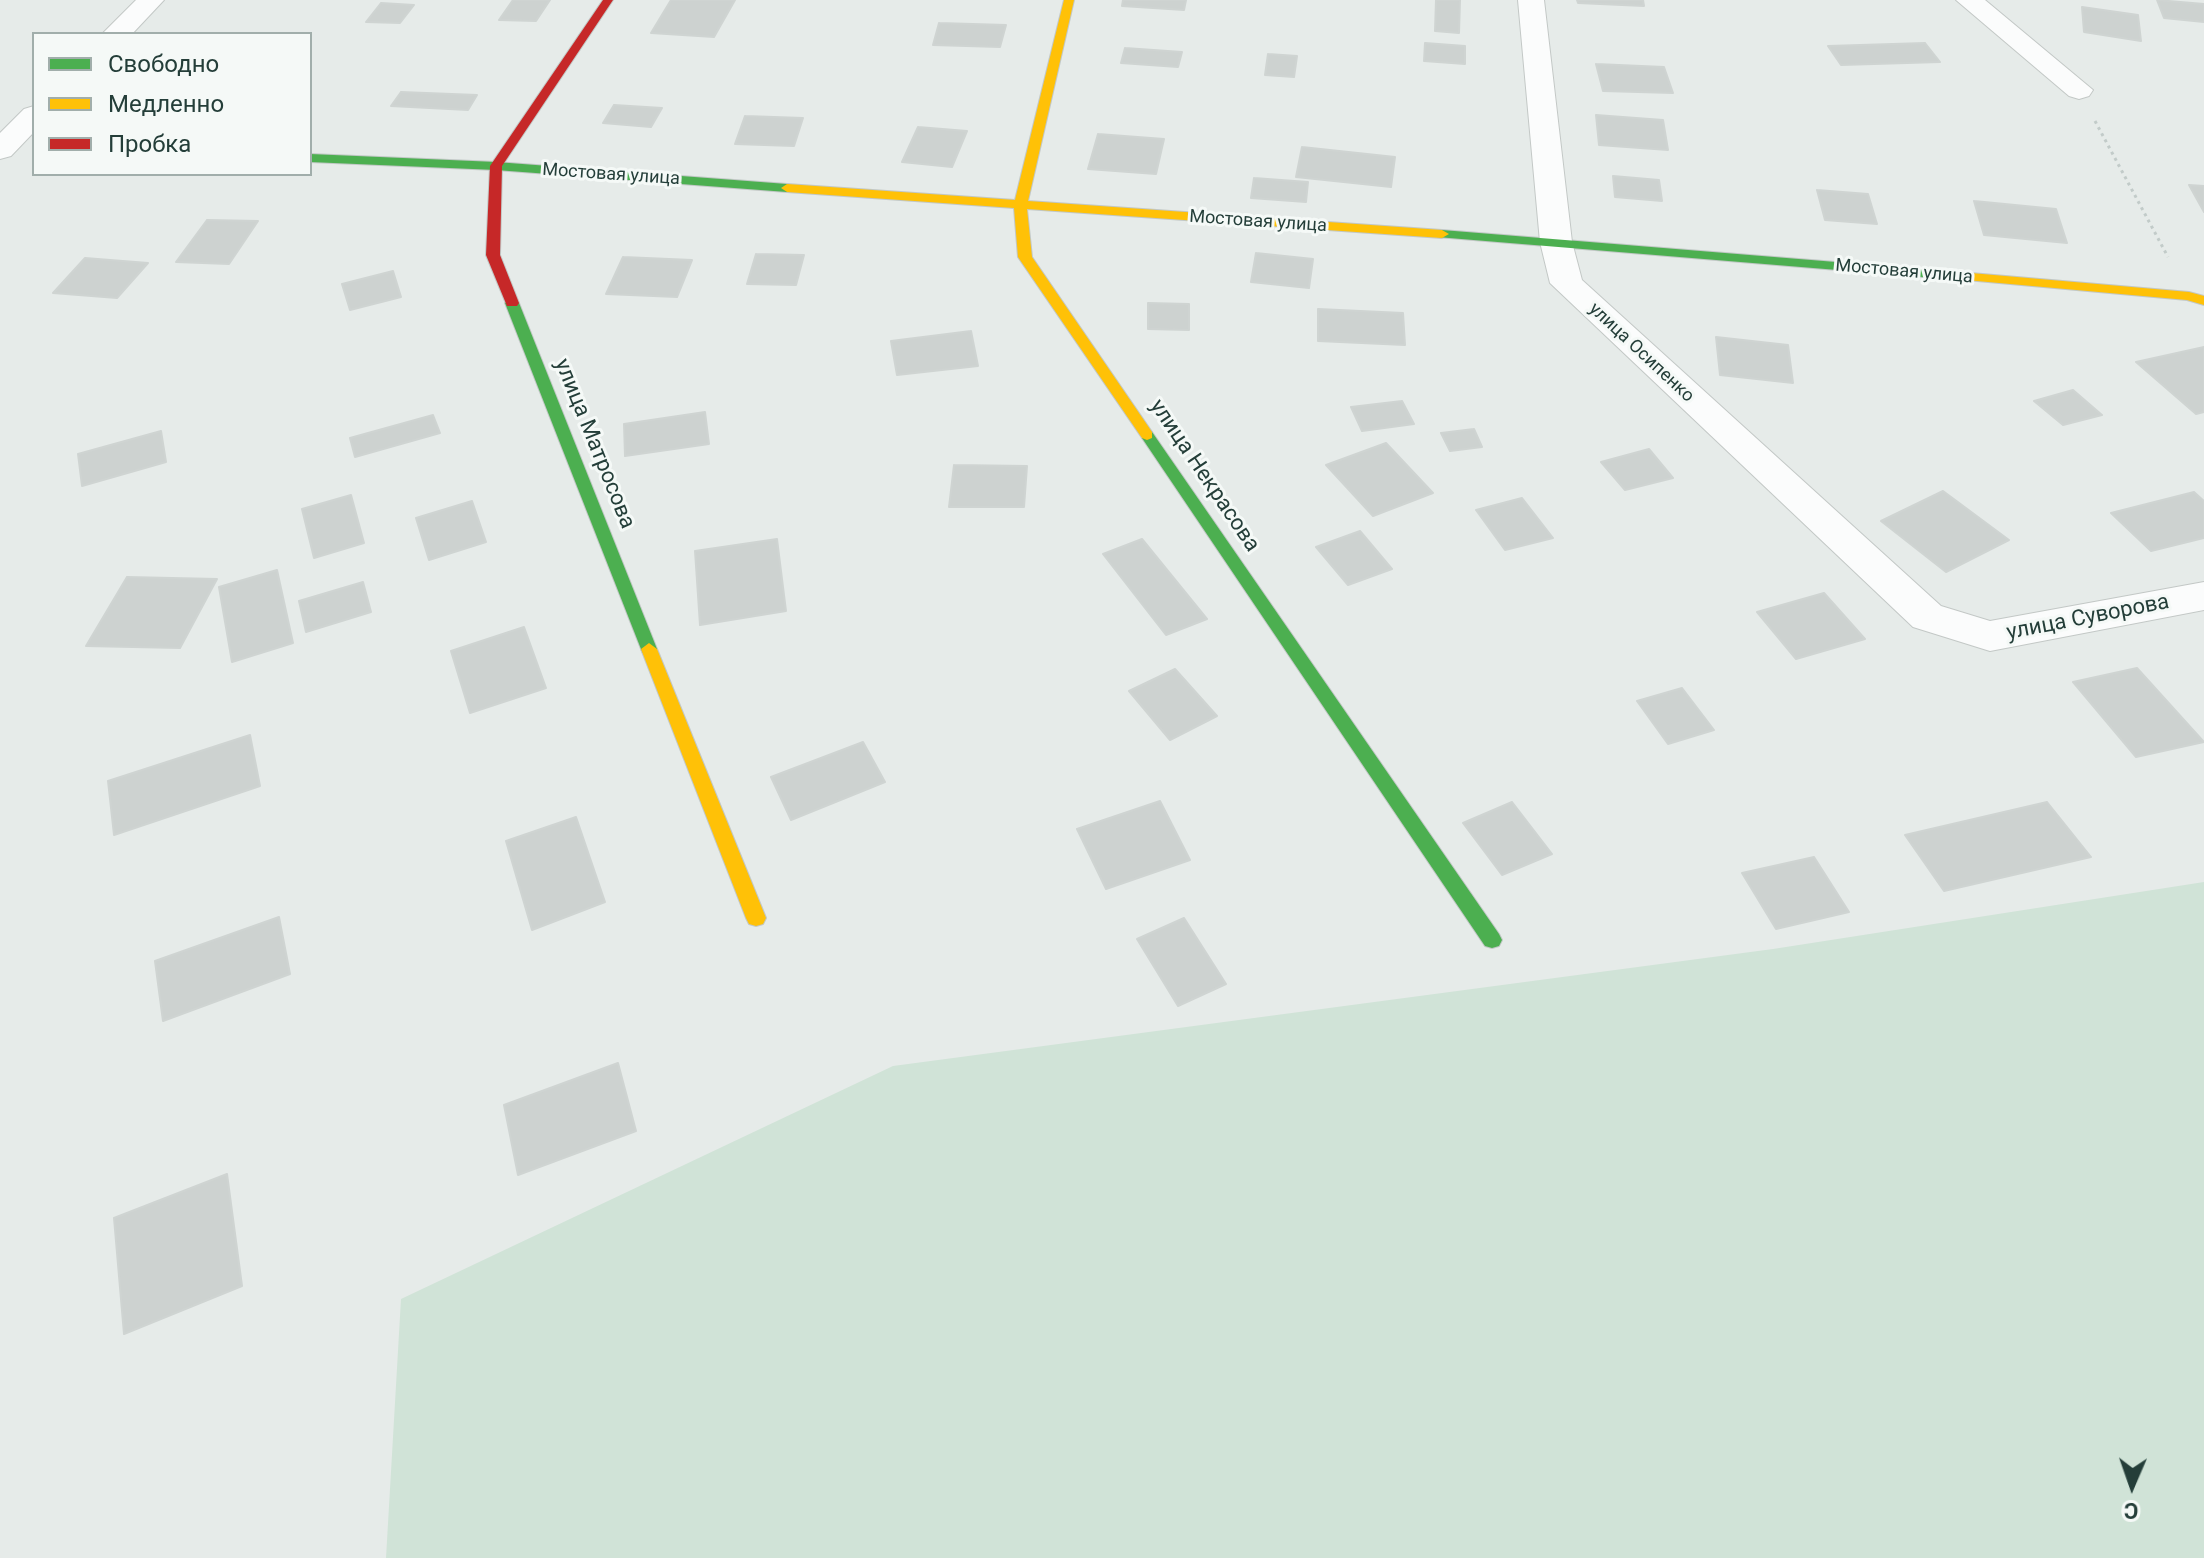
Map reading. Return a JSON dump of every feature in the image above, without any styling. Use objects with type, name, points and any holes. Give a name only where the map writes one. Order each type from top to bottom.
[{"type":"street","points":[[118,32],[151,0]]},
{"type":"street","points":[[496,166],[608,0]]},
{"type":"street","name":"улица Некрасова","points":[[1069,0],[1020,206],[1025,257],[1492,940]]},
{"type":"street","name":"улица Осипенко","points":[[1531,0],[1556,242],[1566,283],[1927,617]]},
{"type":"street","points":[[1969,0],[2079,90]]},
{"type":"street","points":[[1,147],[32,117]]},
{"type":"street","points":[[1,147],[32,147]]},
{"type":"street","name":"Мостовая улица","points":[[312,158],[496,166],[1020,206],[1556,242],[2196,299]]},
{"type":"street","name":"улица Матросова","points":[[496,166],[493,255],[756,918]]},
{"type":"street","name":"улица Суворова","points":[[1927,617],[1990,636],[2204,596]]},
{"type":"path","points":[[2079,90],[2196,299]]},
{"type":"green space","points":[[2204,882],[2204,1558],[386,1558],[401,1299],[893,1066],[1773,949]]},
{"type":"building","points":[[513,0],[550,0],[536,21],[499,20]]},
{"type":"building","points":[[671,0],[735,0],[714,37],[651,33]]},
{"type":"building","points":[[1123,0],[1186,0],[1184,10],[1122,6]]},
{"type":"building","points":[[1436,0],[1460,0],[1459,33],[1435,31]]},
{"type":"building","points":[[1577,0],[1643,0],[1644,6],[1578,3]]},
{"type":"building","points":[[2157,0],[2204,4],[2204,22],[2164,18]]},
{"type":"building","points":[[381,3],[414,5],[400,23],[366,22]]},
{"type":"building","points":[[2082,7],[2138,15],[2141,41],[2084,32]]},
{"type":"building","points":[[939,23],[1006,25],[1000,47],[933,45]]},
{"type":"building","points":[[1425,43],[1465,46],[1465,64],[1424,61]]},
{"type":"building","points":[[1925,43],[1940,62],[1841,65],[1828,46]]},
{"type":"building","points":[[1125,48],[1182,52],[1178,67],[1121,63]]},
{"type":"building","points":[[1268,54],[1297,56],[1294,77],[1265,75]]},
{"type":"building","points":[[1596,64],[1664,67],[1673,93],[1603,91]]},
{"type":"building","points":[[401,92],[477,95],[468,110],[391,106]]},
{"type":"building","points":[[614,105],[662,108],[651,127],[603,123]]},
{"type":"building","points":[[1596,115],[1663,120],[1668,150],[1599,145]]},
{"type":"building","points":[[745,116],[803,118],[794,146],[735,144]]},
{"type":"building","points":[[918,127],[967,131],[952,167],[902,162]]},
{"type":"building","points":[[1098,134],[1164,139],[1156,174],[1088,169]]},
{"type":"building","points":[[1302,147],[1395,157],[1391,187],[1296,177]]},
{"type":"building","points":[[1613,176],[1659,180],[1662,201],[1615,197]]},
{"type":"building","points":[[1254,178],[1308,182],[1306,202],[1251,198]]},
{"type":"building","points":[[2189,185],[2204,186],[2204,212]]},
{"type":"building","points":[[1817,190],[1868,194],[1877,224],[1825,220]]},
{"type":"building","points":[[1974,201],[2056,209],[2067,243],[1984,235]]},
{"type":"building","points":[[207,220],[258,221],[229,264],[176,262]]},
{"type":"building","points":[[1256,253],[1313,259],[1309,288],[1251,282]]},
{"type":"building","points":[[756,254],[804,255],[796,285],[747,284]]},
{"type":"building","points":[[623,257],[692,260],[677,297],[606,294]]},
{"type":"building","points":[[85,258],[148,263],[117,298],[53,293]]},
{"type":"building","points":[[393,271],[401,297],[350,310],[342,284]]},
{"type":"building","points":[[1148,303],[1189,304],[1189,330],[1148,329]]},
{"type":"building","points":[[1318,309],[1403,313],[1405,345],[1318,341]]},
{"type":"building","points":[[971,331],[978,366],[897,375],[891,341]]},
{"type":"building","points":[[1716,337],[1788,345],[1793,383],[1720,375]]},
{"type":"building","points":[[2204,347],[2204,412],[2196,414],[2136,362]]},
{"type":"building","points":[[2073,390],[2102,415],[2063,425],[2034,401]]},
{"type":"building","points":[[1402,401],[1414,424],[1362,431],[1351,407]]},
{"type":"building","points":[[705,412],[709,444],[625,456],[624,424]]},
{"type":"building","points":[[433,415],[440,433],[355,457],[350,438]]},
{"type":"building","points":[[1474,429],[1482,447],[1450,451],[1441,433]]},
{"type":"building","points":[[161,431],[166,462],[82,486],[78,454]]},
{"type":"building","points":[[1386,443],[1433,493],[1373,516],[1326,465]]},
{"type":"building","points":[[1649,449],[1673,478],[1625,490],[1601,462]]},
{"type":"building","points":[[954,465],[1027,466],[1024,507],[949,507]]},
{"type":"building","points":[[1943,491],[2009,540],[1946,572],[1881,521]]},
{"type":"building","points":[[2194,492],[2204,501],[2204,538],[2151,551],[2111,513]]},
{"type":"building","points":[[351,495],[364,543],[314,558],[302,509]]},
{"type":"building","points":[[1522,498],[1553,538],[1505,550],[1476,510]]},
{"type":"building","points":[[472,501],[486,542],[429,560],[416,518]]},
{"type":"building","points":[[1360,531],[1392,569],[1348,585],[1316,547]]},
{"type":"building","points":[[777,539],[786,611],[700,625],[695,551]]},
{"type":"building","points":[[1142,539],[1207,619],[1166,635],[1103,554]]},
{"type":"building","points":[[277,570],[293,643],[232,662],[219,587]]},
{"type":"building","points":[[127,577],[217,579],[180,648],[86,646]]},
{"type":"building","points":[[363,582],[371,612],[306,632],[299,601]]},
{"type":"building","points":[[1824,593],[1865,639],[1796,659],[1757,612]]},
{"type":"building","points":[[524,627],[546,688],[470,713],[451,651]]},
{"type":"building","points":[[2137,668],[2204,742],[2136,757],[2073,682]]},
{"type":"building","points":[[1175,669],[1217,716],[1170,740],[1129,691]]},
{"type":"building","points":[[1682,688],[1714,730],[1668,744],[1637,701]]},
{"type":"building","points":[[250,735],[260,786],[114,835],[108,781]]},
{"type":"building","points":[[863,742],[885,782],[791,820],[771,777]]},
{"type":"building","points":[[1160,801],[1190,860],[1106,889],[1077,829]]},
{"type":"building","points":[[1512,802],[1552,854],[1502,875],[1463,823]]},
{"type":"building","points":[[2047,802],[2091,857],[1944,891],[1905,835]]},
{"type":"building","points":[[576,817],[605,902],[532,930],[506,841]]},
{"type":"building","points":[[1814,857],[1849,912],[1776,929],[1742,873]]},
{"type":"building","points":[[279,917],[290,974],[163,1021],[155,961]]},
{"type":"building","points":[[1184,918],[1226,984],[1178,1006],[1137,939]]},
{"type":"building","points":[[618,1063],[636,1131],[518,1175],[504,1105]]},
{"type":"building","points":[[227,1174],[242,1286],[124,1334],[114,1218]]},
{"type":"traffic: fast","points":[[312,158],[496,166],[787,188]]},
{"type":"traffic: fast","points":[[1442,234],[1971,277]]},
{"type":"traffic: fast","points":[[512,303],[649,649]]},
{"type":"traffic: fast","points":[[1147,435],[1492,940]]},
{"type":"traffic: slow","points":[[1069,0],[1020,206],[1025,257],[1147,435]]},
{"type":"traffic: slow","points":[[787,188],[1442,234]]},
{"type":"traffic: slow","points":[[1971,277],[2189,296],[2204,301]]},
{"type":"traffic: slow","points":[[649,649],[756,918]]},
{"type":"traffic: jam","points":[[512,303],[493,255],[496,166],[608,0]]}]
